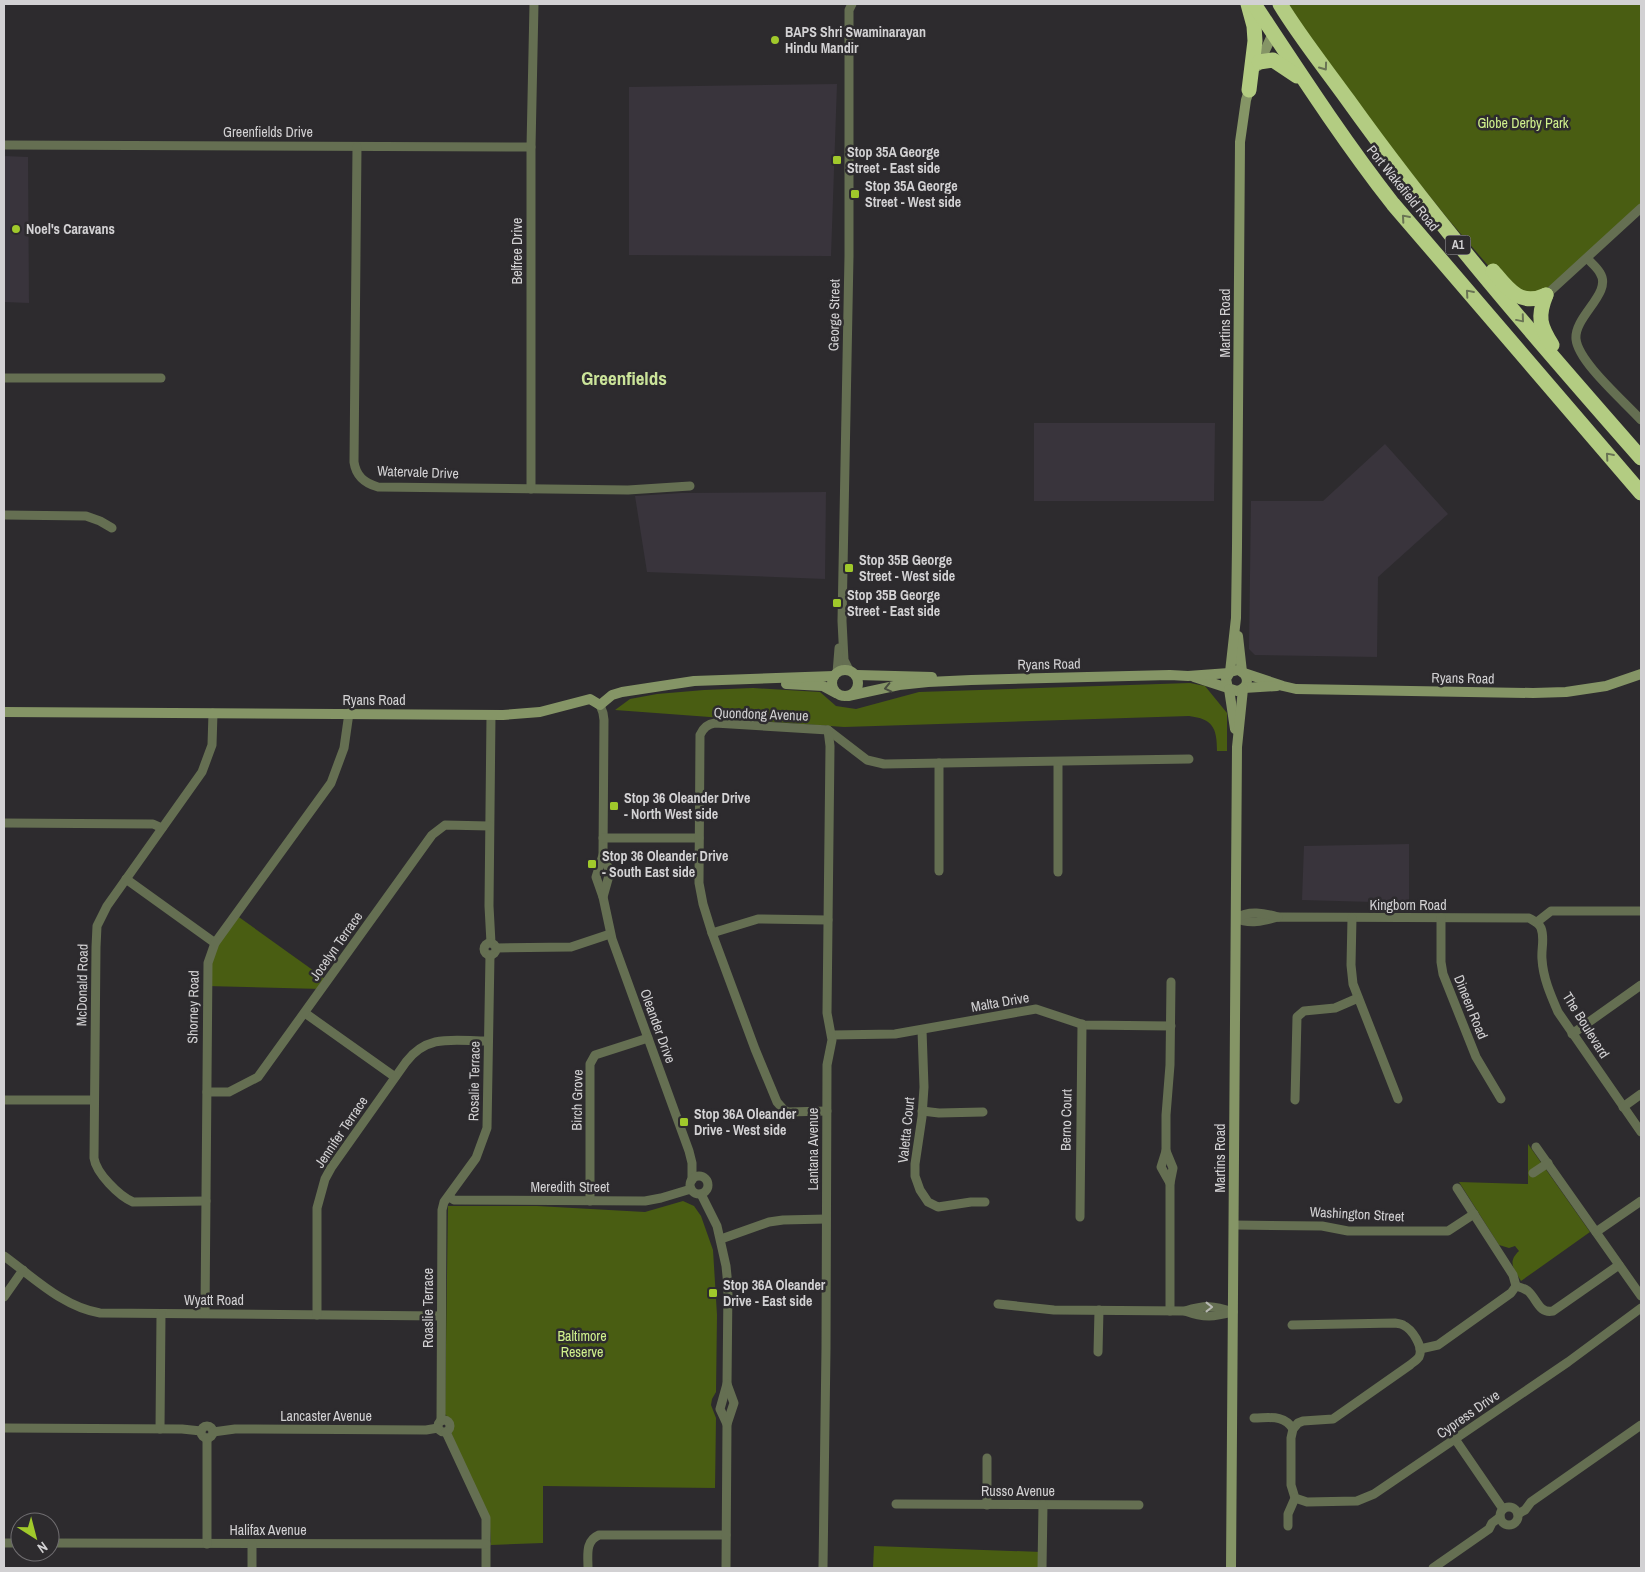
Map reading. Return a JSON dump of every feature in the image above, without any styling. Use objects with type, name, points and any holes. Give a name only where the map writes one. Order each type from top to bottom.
[{"type":"highway","points":[[1248,4],[1254,26],[1255,42],[1249,90]]},
{"type":"highway","name":"Port Wakefield Road","points":[[1254,4],[1306,84],[1393,204],[1641,493]]},
{"type":"highway","points":[[1270,4],[1275,15],[1273,33]]},
{"type":"highway","name":"Port Wakefield Road","points":[[1280,4],[1393,164],[1573,381],[1641,458]]},
{"type":"highway","points":[[1260,62],[1273,60],[1306,84]]},
{"type":"highway","points":[[1350,103],[1367,118],[1448,219],[1514,294],[1526,299],[1546,295]]},
{"type":"highway","points":[[1546,295],[1541,306],[1541,325],[1573,381]]},
{"type":"street","name":"Belfree Drive","points":[[531,488],[531,147],[534,4]]},
{"type":"street","name":"Belfree Drive","points":[[534,14],[539,4]]},
{"type":"street","name":"George Street","points":[[848,6],[848,256],[842,621],[844,660],[853,672]]},
{"type":"street","name":"Martins Road","points":[[1230,672],[1236,618],[1240,142],[1249,90],[1273,33]]},
{"type":"street","name":"Greenfields Drive","points":[[4,145],[531,147]]},
{"type":"street","name":"Watervale Drive","points":[[357,146],[354,462],[359,476],[369,484],[378,487],[628,490],[690,486]]},
{"type":"street","points":[[1546,295],[1641,208]]},
{"type":"street","points":[[1587,258],[1600,273],[1603,281],[1598,296],[1577,330],[1576,339],[1578,347],[1588,364],[1641,420]]},
{"type":"street","points":[[4,378],[161,378]]},
{"type":"street","points":[[4,515],[86,516],[112,528]]},
{"type":"street","name":"Martins Road","points":[[1236,618],[1243,672]]},
{"type":"street","name":"George Street","points":[[835,674],[842,621]]},
{"type":"street","points":[[600,705],[612,695],[622,692],[694,681],[835,674],[840,670],[853,672],[858,679],[858,688],[856,692],[844,696],[823,686],[736,680]]},
{"type":"street","points":[[1235,670],[1243,672],[1247,682],[1243,689],[1235,691],[1229,688],[1226,681],[1230,672],[1235,670]]},
{"type":"street","name":"Ryans Road","points":[[853,672],[873,677],[918,676],[971,680]]},
{"type":"street","name":"Ryans Road","points":[[848,696],[899,686],[971,680],[1188,676],[1230,672]]},
{"type":"street","name":"Ryans Road","points":[[1243,672],[1296,689],[1533,693],[1566,692],[1606,686],[1641,674]]},
{"type":"street","points":[[835,674],[832,685],[836,692]]},
{"type":"street","name":"Ryans Road","points":[[1188,676],[1229,688]]},
{"type":"street","name":"Ryans Road","points":[[1243,689],[1283,686]]},
{"type":"street","name":"Martins Road","points":[[1229,688],[1237,747]]},
{"type":"street","name":"Martins Road","points":[[1231,1568],[1237,747],[1243,689]]},
{"type":"street","name":"Ryans Road","points":[[4,712],[491,715],[540,712],[590,699],[600,705]]},
{"type":"street","name":"Oleander Drive","points":[[600,705],[604,713],[603,855],[596,877],[603,897],[610,934],[689,1151],[694,1181],[706,1180],[707,1183],[707,1189],[701,1194]]},
{"type":"street","name":"McDonald Road","points":[[206,1201],[138,1203],[128,1200],[101,1175],[95,1164],[96,934],[100,918],[202,772],[212,745],[213,713]]},
{"type":"street","name":"Shorney Road","points":[[205,1313],[208,963],[215,943],[331,783],[344,748],[349,713]]},
{"type":"street","name":"Rosalie Terrace","points":[[449,1197],[476,1158],[487,1128],[492,949],[488,906],[491,715]]},
{"type":"street","name":"Quondong Avenue","points":[[826,1111],[788,1112],[777,1102],[755,1049],[712,933],[700,894],[700,735],[706,726],[715,723],[828,730],[861,756],[874,763],[884,764],[1189,759]]},
{"type":"street","name":"Lantana Avenue","points":[[823,1568],[826,1348],[826,1111],[827,1065],[832,1035],[828,1013],[830,746],[828,730]]},
{"type":"street","points":[[1058,762],[1058,872]]},
{"type":"street","points":[[939,763],[939,871]]},
{"type":"street","points":[[4,823],[153,824],[162,828]]},
{"type":"street","name":"Jocelyn Terrace","points":[[207,1092],[229,1092],[258,1077],[432,835],[445,825],[489,826]]},
{"type":"street","points":[[603,838],[699,838]]},
{"type":"street","name":"Oleander Drive","points":[[603,855],[610,872],[603,897]]},
{"type":"street","points":[[126,879],[215,943]]},
{"type":"street","points":[[1537,922],[1551,911],[1641,911]]},
{"type":"street","name":"Kingborn Road","points":[[1236,918],[1246,922],[1278,918],[1529,918],[1537,922]]},
{"type":"street","points":[[1352,918],[1351,972],[1358,998],[1398,1099]]},
{"type":"street","name":"Dineen Road","points":[[1441,918],[1441,962],[1443,974],[1476,1057],[1501,1099]]},
{"type":"street","points":[[712,933],[758,919],[828,920]]},
{"type":"street","name":"The Boulevard","points":[[1537,922],[1543,937],[1542,959],[1551,996],[1558,1012],[1641,1132]]},
{"type":"street","points":[[492,949],[571,947],[610,934]]},
{"type":"street","points":[[1170,1311],[1170,1184],[1162,1167],[1166,1151],[1171,982]]},
{"type":"street","points":[[1572,1034],[1641,985]]},
{"type":"street","points":[[1296,1100],[1297,1017],[1304,1011],[1335,1008],[1358,998]]},
{"type":"street","name":"Malta Drive","points":[[832,1035],[896,1034],[1036,1009],[1082,1024],[1171,1026]]},
{"type":"street","points":[[305,1013],[395,1077]]},
{"type":"street","name":"Berno Court","points":[[1080,1217],[1082,1024]]},
{"type":"street","name":"Valetta Court","points":[[922,1030],[924,1087],[915,1164],[916,1176],[925,1198],[938,1207],[985,1202]]},
{"type":"street","name":"Birch Grove","points":[[590,1201],[590,1064],[595,1055],[648,1038]]},
{"type":"street","name":"Jennifer Terrace","points":[[317,1315],[316,1208],[325,1179],[331,1168],[417,1049],[430,1042],[445,1040],[488,1041]]},
{"type":"street","points":[[1623,1107],[1641,1094]]},
{"type":"street","points":[[4,1100],[94,1100]]},
{"type":"street","points":[[922,1111],[939,1113],[983,1112]]},
{"type":"street","points":[[1536,1147],[1641,1296]]},
{"type":"street","points":[[1533,1173],[1548,1163]]},
{"type":"street","points":[[694,1181],[694,1193],[701,1194],[710,1211],[720,1239],[728,1286],[727,1384],[734,1403],[727,1424],[726,1568]]},
{"type":"street","name":"Meredith Street","points":[[449,1197],[454,1200],[644,1201],[661,1198],[694,1181]]},
{"type":"street","points":[[1457,1188],[1513,1275],[1516,1286],[1528,1292],[1543,1311],[1547,1313],[1553,1311],[1619,1264]]},
{"type":"street","name":"Roaslie Terrace","points":[[442,1427],[442,1210],[444,1202],[449,1197]]},
{"type":"street","points":[[1596,1232],[1641,1201]]},
{"type":"street","name":"Washington Street","points":[[1234,1225],[1322,1226],[1348,1231],[1448,1231],[1474,1214]]},
{"type":"street","points":[[720,1239],[769,1222],[826,1219]]},
{"type":"street","name":"Wyatt Road","points":[[4,1256],[65,1300],[96,1312],[441,1316]]},
{"type":"street","points":[[4,1296],[23,1270]]},
{"type":"street","points":[[1420,1349],[1438,1345],[1511,1293],[1516,1286]]},
{"type":"street","points":[[998,1304],[1054,1310],[1185,1311],[1199,1317],[1216,1317],[1233,1312]]},
{"type":"street","name":"Cypress Drive","points":[[1296,1498],[1307,1502],[1357,1501],[1366,1499],[1568,1362],[1641,1308]]},
{"type":"street","points":[[1098,1310],[1098,1352]]},
{"type":"street","points":[[160,1429],[161,1314]]},
{"type":"street","points":[[1288,1526],[1288,1514],[1296,1498],[1291,1485],[1290,1438],[1293,1429],[1298,1423],[1303,1421],[1333,1419],[1410,1366],[1419,1357],[1420,1349],[1418,1342],[1403,1324],[1292,1326]]},
{"type":"street","points":[[1254,1418],[1283,1418],[1289,1422],[1293,1429]]},
{"type":"street","points":[[1456,1439],[1502,1516],[1514,1524],[1517,1521],[1516,1511],[1521,1504],[1530,1502],[1641,1425]]},
{"type":"street","points":[[442,1427],[486,1518],[486,1568]]},
{"type":"street","name":"Lancaster Avenue","points":[[4,1428],[160,1429],[207,1433],[235,1429],[426,1430],[442,1427]]},
{"type":"street","points":[[207,1433],[207,1544]]},
{"type":"street","points":[[987,1458],[987,1504]]},
{"type":"street","name":"Russo Avenue","points":[[896,1504],[1139,1506]]},
{"type":"street","points":[[1042,1568],[1043,1505]]},
{"type":"street","points":[[1433,1568],[1489,1529],[1509,1507],[1516,1511]]},
{"type":"street","points":[[588,1568],[588,1546],[592,1538],[599,1535],[726,1535]]},
{"type":"street","name":"Halifax Avenue","points":[[60,1543],[486,1544]]},
{"type":"street","points":[[252,1544],[252,1568]]},
{"type":"shaded area","points":[[837,84],[831,256],[629,255],[629,87]]},
{"type":"shaded area","name":"Noel's Caravans","points":[[4,156],[28,157],[29,303],[4,302]]},
{"type":"shaded area","points":[[1034,423],[1215,423],[1214,501],[1034,501]]},
{"type":"shaded area","points":[[1385,444],[1448,514],[1378,577],[1377,657],[1255,655],[1249,649],[1251,501],[1323,501]]},
{"type":"shaded area","points":[[826,492],[825,579],[647,572],[635,496],[681,493]]},
{"type":"shaded area","points":[[1409,844],[1409,903],[1302,900],[1304,846]]},
{"type":"green space","name":"Globe Derby Park","points":[[1280,4],[1641,4],[1641,208],[1541,297],[1504,284],[1448,219],[1367,118]]},
{"type":"green space","points":[[1190,683],[1205,686],[1227,713],[1227,751],[1217,751],[1216,736],[1208,722],[1189,716],[844,727],[615,710],[630,699],[657,694],[704,690],[753,688],[820,692],[836,706],[856,709],[919,692]]},
{"type":"green space","points":[[236,915],[328,981],[322,989],[206,986],[208,963]]},
{"type":"green space","points":[[1528,1144],[1590,1232],[1521,1281],[1513,1266],[1513,1259],[1519,1251],[1515,1246],[1509,1248],[1499,1245],[1459,1182],[1528,1184]]},
{"type":"green space","name":"Baltimore Reserve","points":[[683,1201],[694,1206],[701,1216],[713,1250],[717,1315],[716,1392],[711,1405],[716,1418],[715,1488],[543,1486],[543,1543],[491,1545],[490,1527],[452,1435],[452,1423],[445,1414],[448,1206],[537,1206],[645,1212]]},
{"type":"green space","points":[[874,1546],[1042,1552],[1042,1568],[873,1568]]},
{"type":"place","name":"BAPS Shri Swaminarayan Hindu Mandir","points":[[775,40]]},
{"type":"place","name":"Stop 35A George Street - East side","points":[[837,160]]},
{"type":"place","name":"Stop 35A George Street - West side","points":[[855,194]]},
{"type":"place","name":"Noel's Caravans","points":[[16,229]]},
{"type":"place","name":"Stop 35B George Street - West side","points":[[849,568]]},
{"type":"place","name":"Stop 35B George Street - East side","points":[[837,603]]},
{"type":"place","name":"Stop 36 Oleander Drive - North West side","points":[[614,806]]},
{"type":"place","name":"Stop 36 Oleander Drive - South East side","points":[[592,864]]},
{"type":"place","name":"Stop 36A Oleander Drive - West side","points":[[684,1122]]},
{"type":"place","name":"Stop 36A Oleander Drive - East side","points":[[713,1293]]},
{"type":"district","name":"Greenfields","points":[[624,378]]}]
